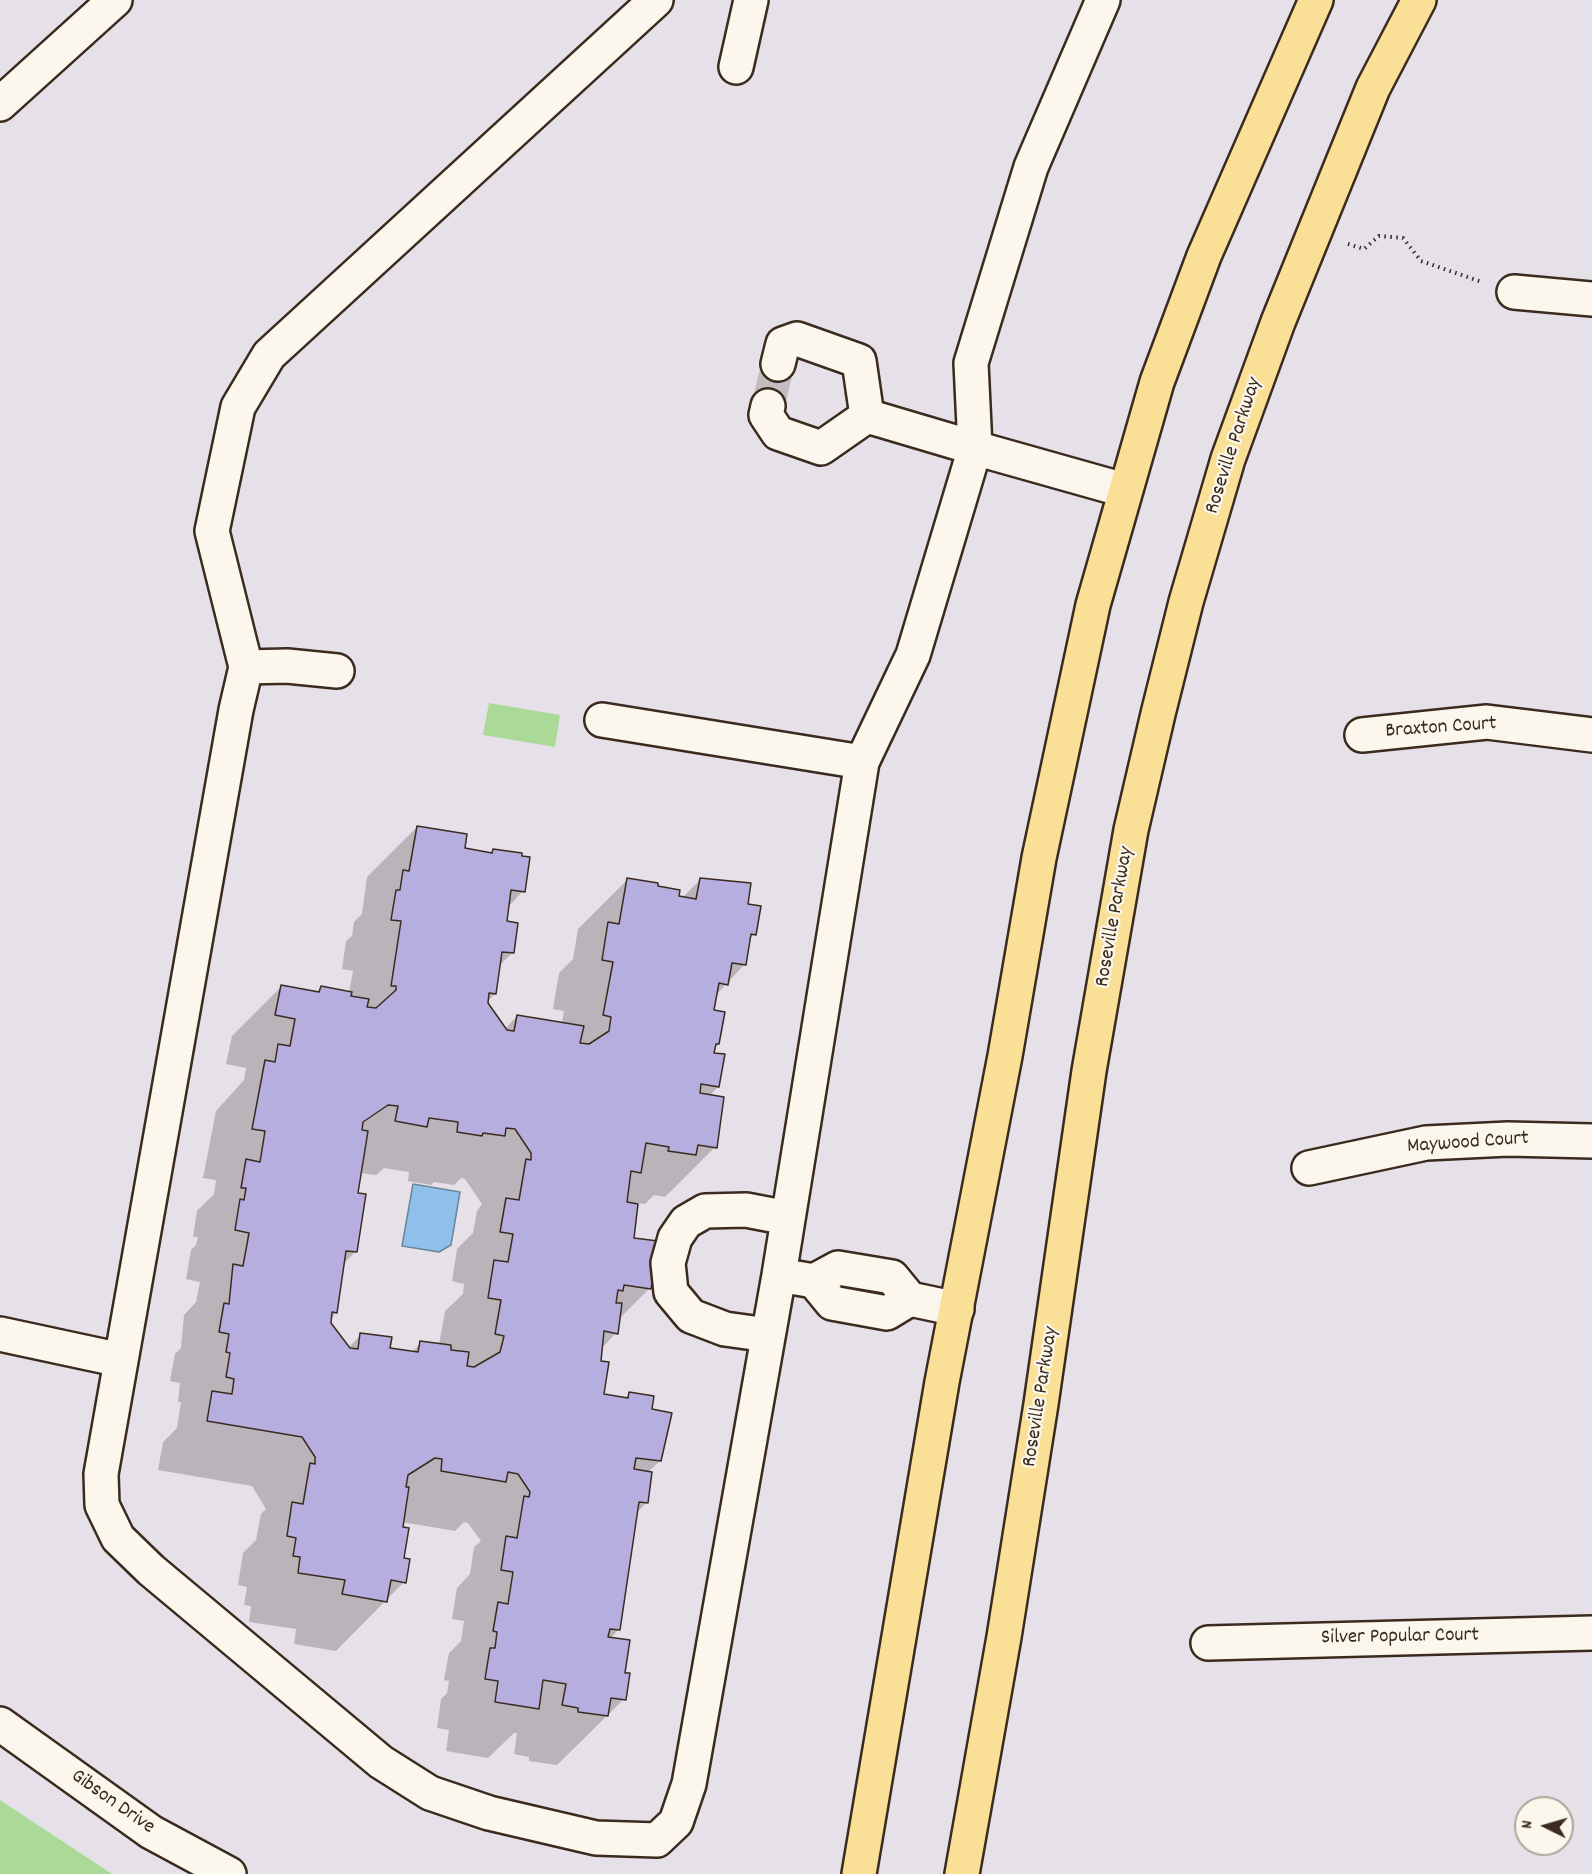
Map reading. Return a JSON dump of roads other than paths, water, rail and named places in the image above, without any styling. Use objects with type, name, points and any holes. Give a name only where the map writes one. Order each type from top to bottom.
[{"type":"main road","points":[[858,1868],[942,1382],[1005,1056],[1039,858],[1093,605],[1124,490],[1157,382],[1204,256],[1272,94],[1316,0]]},
{"type":"main road","name":"Roseville Parkway","points":[[962,1874],[1004,1637],[1089,1071],[1131,830],[1186,602],[1228,459],[1313,232],[1373,88],[1419,0]]},
{"type":"street","points":[[0,104],[115,0]]},
{"type":"street","points":[[656,0],[269,354],[238,407],[212,531],[246,667],[234,721],[101,1474],[102,1505],[118,1538],[151,1570],[381,1762],[430,1793],[489,1813],[596,1838],[657,1840],[676,1822],[689,1784],[779,1275],[862,762],[913,655],[975,448],[970,363],[1031,167],[1103,0]]},
{"type":"street","points":[[736,67],[751,0]]},
{"type":"street","points":[[1514,292],[1592,299]]},
{"type":"street","points":[[778,364],[783,344],[797,339],[859,361],[867,416]]},
{"type":"street","points":[[768,406],[766,415],[778,433],[821,448],[867,416]]},
{"type":"street","points":[[867,416],[1124,490]]},
{"type":"street","points":[[246,667],[287,666],[337,671]]},
{"type":"street","points":[[602,720],[862,762]]},
{"type":"street","name":"Braxton Court","points":[[1362,735],[1486,722],[1592,735]]},
{"type":"street","name":"Maywood Court","points":[[1309,1167],[1426,1143],[1508,1139],[1592,1141]]},
{"type":"street","points":[[768,1335],[725,1329],[691,1316],[671,1292],[668,1263],[675,1238],[686,1222],[705,1211],[725,1208],[788,1218]]},
{"type":"street","points":[[779,1275],[814,1281],[838,1268],[892,1277],[910,1299],[957,1309]]},
{"type":"street","points":[[0,1334],[121,1360]]},
{"type":"street","name":"Silver Popular Court","points":[[1208,1643],[1592,1633]]},
{"type":"street","name":"Gibson Drive","points":[[0,1724],[151,1832],[229,1874]]},
{"type":"water","points":[[413,1184],[460,1192],[451,1245],[439,1252],[402,1246]]},
{"type":"tunnel","points":[[768,406],[778,364]]}]
